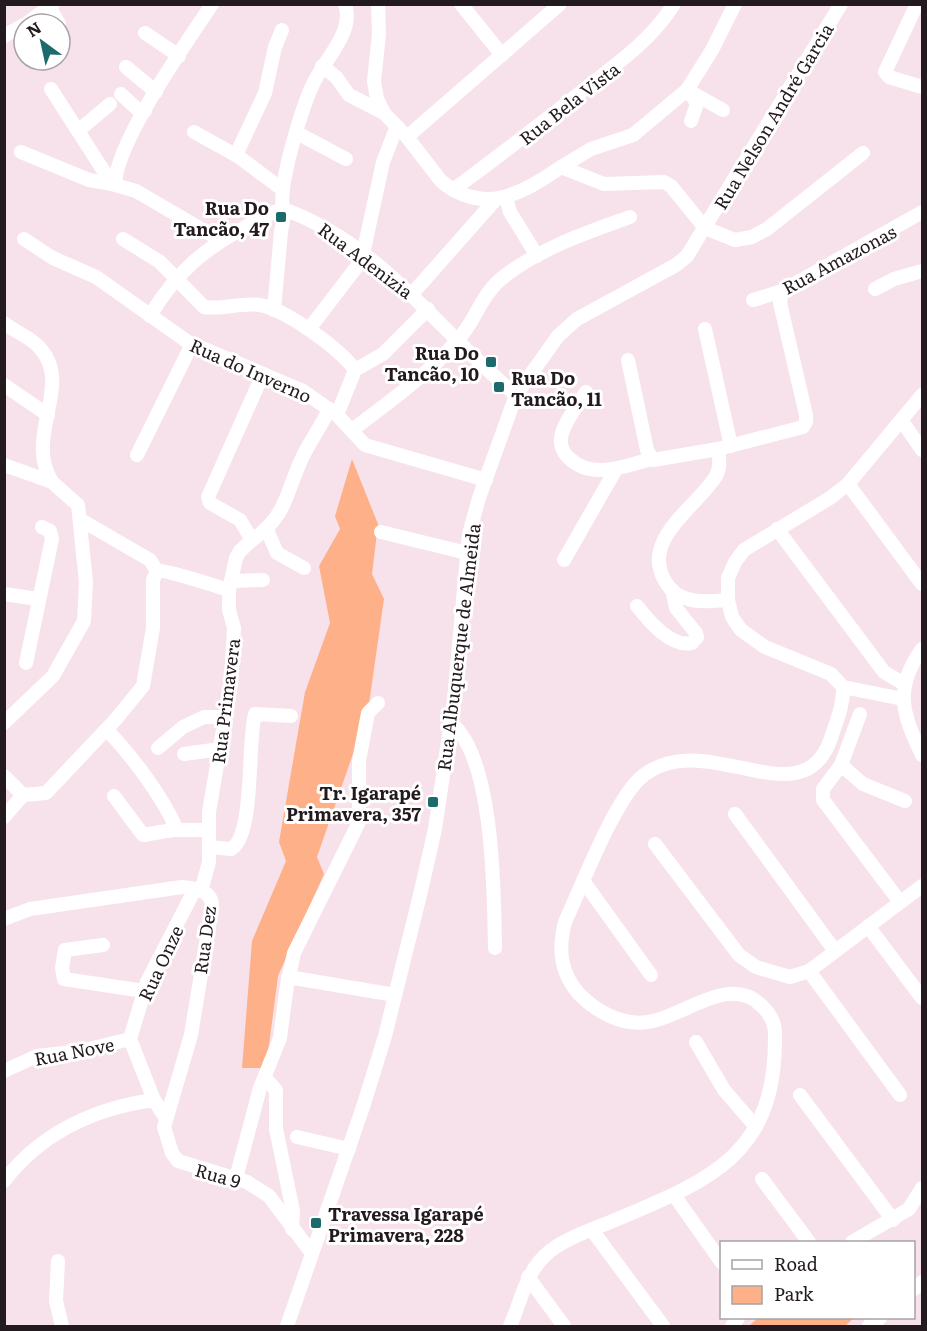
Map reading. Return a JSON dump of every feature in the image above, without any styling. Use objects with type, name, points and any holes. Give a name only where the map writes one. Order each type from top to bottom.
[{"type":"street","points":[[113,184],[118,163],[145,111],[212,4]]},
{"type":"street","points":[[274,310],[284,210],[283,190],[297,133],[322,66],[342,34],[347,16],[345,4]]},
{"type":"street","points":[[378,4],[379,34],[374,87],[384,113]]},
{"type":"street","points":[[461,4],[502,55]]},
{"type":"street","points":[[408,137],[560,4]]},
{"type":"street","name":"Rua Bela Vista","points":[[453,190],[520,142],[635,51],[660,24],[674,4]]},
{"type":"street","points":[[322,66],[336,78],[349,95],[384,113],[408,137],[431,168],[453,190],[467,197],[501,198],[525,190],[591,149],[633,135],[688,91],[735,4]]},
{"type":"street","name":"Rua Nelson André Garcia","points":[[705,228],[841,4]]},
{"type":"street","points":[[917,4],[885,72],[889,77],[922,87]]},
{"type":"street","points":[[236,155],[265,93],[275,47],[282,30]]},
{"type":"street","points":[[145,33],[179,56]]},
{"type":"street","points":[[126,67],[156,92]]},
{"type":"street","points":[[51,89],[113,184]]},
{"type":"street","points":[[688,91],[723,110]]},
{"type":"street","points":[[688,91],[697,104],[691,121]]},
{"type":"street","points":[[121,94],[137,109],[145,111]]},
{"type":"street","points":[[78,131],[110,104]]},
{"type":"street","points":[[309,329],[364,255],[383,162],[397,126]]},
{"type":"street","points":[[194,132],[236,155],[283,190]]},
{"type":"street","points":[[297,133],[346,159]]},
{"type":"street","points":[[21,152],[89,180],[136,191],[220,240]]},
{"type":"street","points":[[561,167],[603,184],[657,180],[664,182],[671,186],[705,228],[735,240],[752,237],[798,207],[863,153]]},
{"type":"street","points":[[501,198],[537,256]]},
{"type":"street","points":[[412,294],[501,198]]},
{"type":"street","points":[[150,316],[177,278],[220,240],[284,210]]},
{"type":"street","name":"Rua Adenizia","points":[[284,210],[325,226],[364,255],[412,294],[516,395]]},
{"type":"street","name":"Rua Amazonas","points":[[753,300],[782,291],[922,212]]},
{"type":"street","points":[[352,430],[412,384],[459,340],[493,286],[537,256],[570,239],[630,217]]},
{"type":"street","name":"Rua Albuquerque de Almeida","points":[[287,1326],[311,1252],[349,1149],[395,995],[435,828],[451,723],[467,553],[473,517],[516,395],[558,336],[601,304],[676,265],[687,256],[705,228]]},
{"type":"street","name":"Rua do Inverno","points":[[24,239],[53,258],[96,277],[192,344],[288,383],[333,412],[365,445],[486,480]]},
{"type":"street","points":[[123,239],[160,262],[206,307],[252,304],[274,310],[309,329],[348,361],[355,370]]},
{"type":"street","points":[[875,289],[894,279],[922,271]]},
{"type":"street","points":[[586,392],[563,430],[562,447],[572,461],[598,470],[616,469],[651,459],[658,460],[724,447],[799,429],[806,423],[780,303],[782,291]]},
{"type":"street","points":[[263,374],[222,461],[208,497],[210,503],[240,520],[252,540],[267,530],[288,500],[303,456],[333,412],[355,370],[383,354],[428,309]]},
{"type":"street","points":[[4,323],[35,344],[49,361],[52,391],[41,450],[45,470],[52,482],[76,502],[81,520],[86,582],[84,621],[53,676],[4,723]]},
{"type":"street","points":[[637,606],[664,633],[683,643],[692,643],[697,637],[676,608],[672,591],[660,571],[661,550],[676,520],[716,476],[724,447],[705,330]]},
{"type":"street","points":[[137,455],[192,344]]},
{"type":"street","points":[[628,360],[651,459]]},
{"type":"street","points":[[4,385],[48,415]]},
{"type":"street","points":[[903,699],[843,687],[831,674],[753,640],[741,630],[732,617],[728,600],[728,578],[735,562],[744,550],[830,498],[848,484],[922,395]]},
{"type":"street","points":[[902,421],[922,450]]},
{"type":"street","points":[[4,465],[52,482]]},
{"type":"street","points":[[564,560],[616,469]]},
{"type":"street","points":[[848,484],[922,584]]},
{"type":"street","points":[[81,520],[150,560],[157,571]]},
{"type":"street","points":[[26,663],[52,536],[48,529],[42,527]]},
{"type":"street","points":[[777,529],[884,672],[904,684]]},
{"type":"street","points":[[267,530],[277,552],[304,568]]},
{"type":"street","points":[[381,532],[467,553]]},
{"type":"street","name":"Rua Primavera","points":[[198,890],[209,862],[209,812],[231,683],[234,628],[229,610],[230,585],[240,550],[252,540]]},
{"type":"street","points":[[157,571],[162,570],[190,580],[230,585],[263,580]]},
{"type":"street","points":[[4,817],[22,795],[46,793],[107,729],[143,686],[153,628],[153,580],[157,571]]},
{"type":"street","points":[[672,591],[691,601],[728,600]]},
{"type":"street","points":[[4,594],[38,600]]},
{"type":"street","points":[[922,650],[904,684],[903,699],[910,729],[922,755]]},
{"type":"street","points":[[510,1326],[528,1277],[549,1251],[674,1195],[735,1157],[756,1127],[769,1095],[775,1049],[775,1029],[770,1015],[751,996],[727,993],[666,1018],[630,1023],[598,1009],[572,986],[561,957],[560,940],[565,922],[620,805],[644,774],[677,761],[702,759],[788,776],[801,774],[812,768],[828,749],[844,697],[843,687]]},
{"type":"street","points":[[236,1178],[265,1078],[280,1038],[288,977],[294,953],[356,832],[360,800],[359,761],[369,713],[378,704]]},
{"type":"street","points":[[209,847],[231,849],[243,837],[248,812],[249,766],[255,714],[291,716]]},
{"type":"street","points":[[860,714],[841,765],[822,795],[823,800],[900,902]]},
{"type":"street","points":[[158,748],[183,727],[204,717],[224,717]]},
{"type":"street","points":[[451,723],[468,741],[476,763],[494,864],[495,948]]},
{"type":"street","points":[[107,729],[165,807],[177,830]]},
{"type":"street","points":[[184,754],[220,749]]},
{"type":"street","points":[[841,765],[863,784],[905,801]]},
{"type":"street","points":[[4,776],[22,795]]},
{"type":"street","points":[[114,796],[143,835],[177,830],[209,830]]},
{"type":"street","points":[[735,814],[835,951]]},
{"type":"street","points":[[655,844],[747,962],[782,975],[802,974],[922,886]]},
{"type":"street","points":[[584,882],[651,975]]},
{"type":"street","name":"Rua Dez","points":[[4,919],[30,909],[183,887],[198,890],[212,902],[191,1035],[166,1118]]},
{"type":"street","name":"Rua Onze","points":[[130,1039],[144,991],[198,890]]},
{"type":"street","points":[[868,926],[922,998]]},
{"type":"street","points":[[103,945],[65,950],[62,968],[64,979],[144,991]]},
{"type":"street","points":[[802,974],[900,1095]]},
{"type":"street","points":[[288,977],[395,995]]},
{"type":"street","name":"Rua Nove","points":[[4,1071],[37,1056],[81,1051],[130,1039],[154,1100],[166,1118]]},
{"type":"street","points":[[696,1042],[724,1090],[756,1127]]},
{"type":"street","points":[[265,1078],[275,1086],[276,1129],[293,1211],[292,1229]]},
{"type":"street","points":[[800,1095],[893,1220]]},
{"type":"street","points":[[5,1180],[20,1162],[45,1139],[100,1113],[154,1100]]},
{"type":"street","name":"Rua 9","points":[[166,1118],[164,1127],[166,1140],[178,1161],[236,1178],[269,1196],[311,1252]]},
{"type":"street","points":[[297,1137],[349,1149]]},
{"type":"street","points":[[762,1179],[808,1241]]},
{"type":"street","points":[[674,1195],[720,1260]]},
{"type":"street","points":[[854,1241],[893,1220],[909,1209],[920,1197]]},
{"type":"street","points":[[592,1230],[663,1326]]},
{"type":"street","points":[[58,1261],[56,1301],[62,1326]]},
{"type":"street","points":[[528,1277],[564,1326]]},
{"type":"green space","points":[[352,459],[378,524],[372,574],[384,599],[368,711],[317,857],[324,874],[278,976],[266,1068],[242,1068],[252,941],[286,861],[279,842],[305,692],[330,623],[319,566],[340,529],[335,516]]},
{"type":"green space","points":[[757,1319],[853,1319],[845,1326],[749,1326]]},
{"type":"place","name":"Rua Do Tancão, 47","points":[[281,217]]},
{"type":"place","name":"Rua Do Tancão, 10","points":[[491,362]]},
{"type":"place","name":"Rua Do Tancão, 11","points":[[499,387]]},
{"type":"place","name":"Tr. Igarapé Primavera, 357","points":[[433,802]]},
{"type":"place","name":"Travessa Igarapé Primavera, 228","points":[[316,1223]]}]
